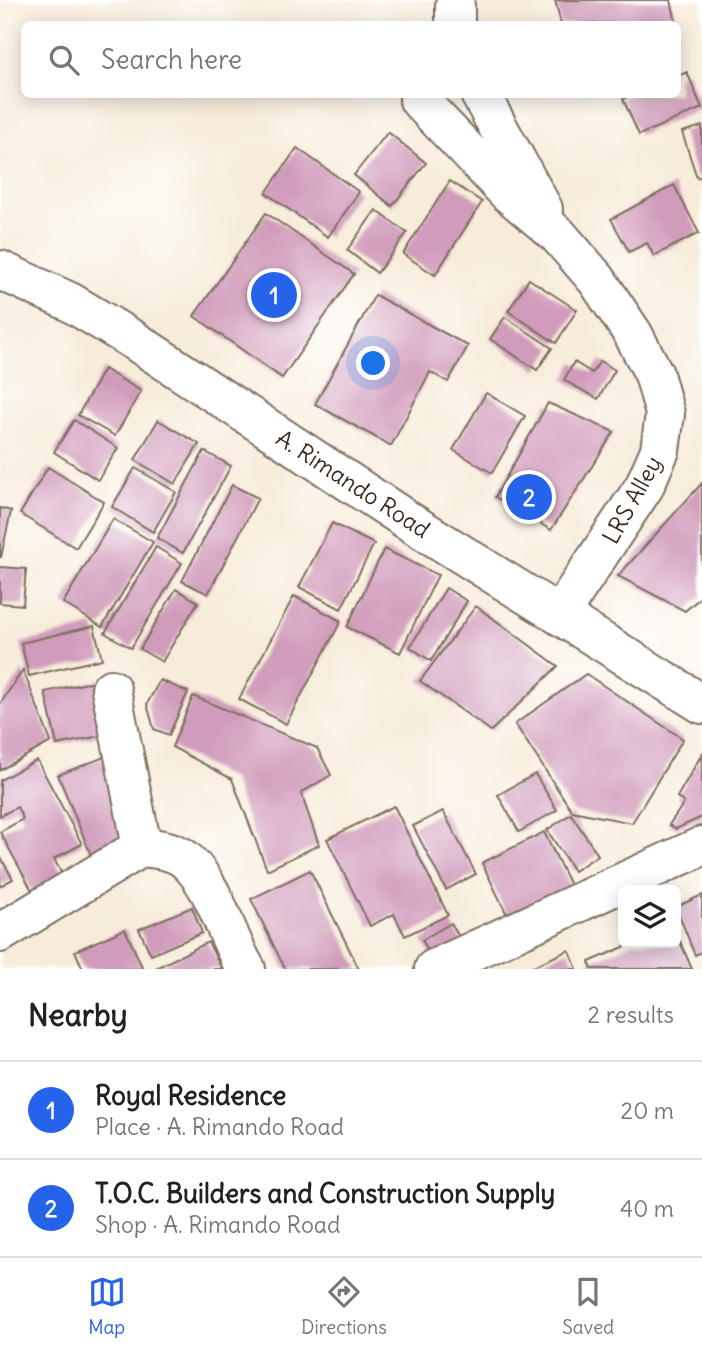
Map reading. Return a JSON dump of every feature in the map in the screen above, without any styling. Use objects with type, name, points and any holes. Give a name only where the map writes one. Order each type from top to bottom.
[{"type":"main road","name":"LRS Alley","points":[[482,98],[558,235]]},
{"type":"main road","name":"LRS Alley","points":[[419,100],[508,193],[558,235],[597,280],[633,334],[654,374],[666,414],[660,450],[644,487],[559,615]]},
{"type":"main road","name":"A. Rimando Road","points":[[0,270],[70,302],[135,341],[407,520],[702,704]]},
{"type":"main road","points":[[111,689],[142,846]]},
{"type":"main road","points":[[0,933],[142,846],[168,850],[188,861],[212,897],[246,969]]},
{"type":"main road","points":[[434,969],[702,846]]},
{"type":"building","points":[[555,0],[671,0],[676,21],[560,21]]},
{"type":"building","points":[[687,72],[702,108],[639,135],[623,99],[681,98],[681,75]]},
{"type":"building","points":[[702,126],[702,176],[697,178],[682,132]]},
{"type":"building","points":[[388,132],[426,163],[392,206],[354,175]]},
{"type":"building","points":[[297,148],[359,192],[328,237],[266,193]]},
{"type":"building","points":[[450,181],[482,202],[435,275],[403,254]]},
{"type":"building","points":[[674,185],[699,233],[654,256],[647,243],[629,252],[611,219]]},
{"type":"building","points":[[376,210],[407,233],[377,273],[347,250]]},
{"type":"building","points":[[266,213],[354,274],[282,378],[194,316]]},
{"type":"building","points":[[529,279],[577,310],[556,343],[508,311]]},
{"type":"building","points":[[375,295],[468,346],[448,382],[430,372],[391,446],[315,404]]},
{"type":"building","points":[[505,317],[552,348],[537,370],[490,339]]},
{"type":"building","points":[[600,361],[615,370],[598,399],[564,380],[574,362],[592,373]]},
{"type":"building","points":[[104,369],[141,391],[115,436],[78,415]]},
{"type":"building","points":[[486,393],[525,416],[492,473],[453,450]]},
{"type":"building","points":[[548,403],[614,432],[551,530],[495,497]]},
{"type":"building","points":[[74,420],[118,448],[98,480],[54,452]]},
{"type":"building","points":[[158,420],[199,444],[175,484],[135,460]]},
{"type":"building","points":[[204,451],[231,466],[183,553],[157,538]]},
{"type":"building","points":[[48,467],[104,502],[76,548],[20,514]]},
{"type":"building","points":[[135,468],[176,492],[153,532],[112,507]]},
{"type":"building","points":[[702,483],[702,596],[685,611],[618,576]]},
{"type":"building","points":[[232,485],[258,498],[208,594],[182,581]]},
{"type":"building","points":[[0,508],[11,511],[1,557],[0,557]]},
{"type":"building","points":[[113,519],[153,542],[102,627],[63,603]]},
{"type":"building","points":[[332,523],[374,544],[341,609],[299,587]]},
{"type":"building","points":[[156,547],[182,563],[131,648],[105,633]]},
{"type":"building","points":[[384,549],[438,575],[400,653],[347,627]]},
{"type":"building","points":[[0,567],[26,569],[23,605],[0,603]]},
{"type":"building","points":[[446,588],[467,601],[431,661],[410,647]]},
{"type":"building","points":[[176,589],[198,602],[162,662],[140,649]]},
{"type":"building","points":[[294,596],[341,621],[286,724],[239,699]]},
{"type":"building","points":[[476,606],[558,666],[491,731],[420,681]]},
{"type":"building","points":[[94,626],[102,659],[29,676],[21,643]]},
{"type":"building","points":[[23,670],[51,742],[0,770],[0,704]]},
{"type":"building","points":[[586,674],[683,739],[632,823],[572,811],[515,724]]},
{"type":"building","points":[[101,680],[114,733],[57,745],[45,692]]},
{"type":"building","points":[[160,680],[188,692],[169,735],[154,729],[147,704]]},
{"type":"building","points":[[193,696],[317,748],[331,775],[301,793],[319,845],[267,870],[232,779],[172,747]]},
{"type":"building","points":[[112,754],[128,840],[91,855],[58,775]]},
{"type":"building","points":[[702,754],[702,817],[676,829],[669,825],[684,803],[677,797]]},
{"type":"building","points":[[37,760],[82,844],[54,859],[67,883],[37,900],[0,832],[23,819],[17,807],[0,816],[0,780]]},
{"type":"building","points":[[535,774],[557,810],[519,832],[498,795]]},
{"type":"building","points":[[394,806],[448,915],[405,936],[394,914],[370,926],[327,839]]},
{"type":"building","points":[[443,811],[476,874],[446,890],[413,826]]},
{"type":"building","points":[[571,814],[598,855],[574,871],[547,830]]},
{"type":"building","points":[[544,832],[574,893],[511,923],[482,863]]},
{"type":"building","points":[[0,856],[13,879],[0,886]]},
{"type":"building","points":[[310,870],[359,969],[285,969],[251,899]]},
{"type":"building","points":[[702,895],[702,952],[695,955],[681,920],[681,905]]},
{"type":"building","points":[[192,907],[202,933],[151,955],[139,929]]},
{"type":"building","points":[[451,923],[466,949],[437,966],[422,940]]},
{"type":"building","points":[[125,929],[143,969],[83,969],[75,951]]},
{"type":"building","points":[[208,942],[222,969],[154,969]]},
{"type":"building","points":[[681,944],[692,969],[592,969],[589,962],[621,948],[681,948]]},
{"type":"building","points":[[569,950],[577,969],[527,969]]},
{"type":"place","name":"Royal Residence","points":[[274,295]]},
{"type":"place","name":"T.O.C. Builders and Construction Supply","points":[[529,497]]}]
